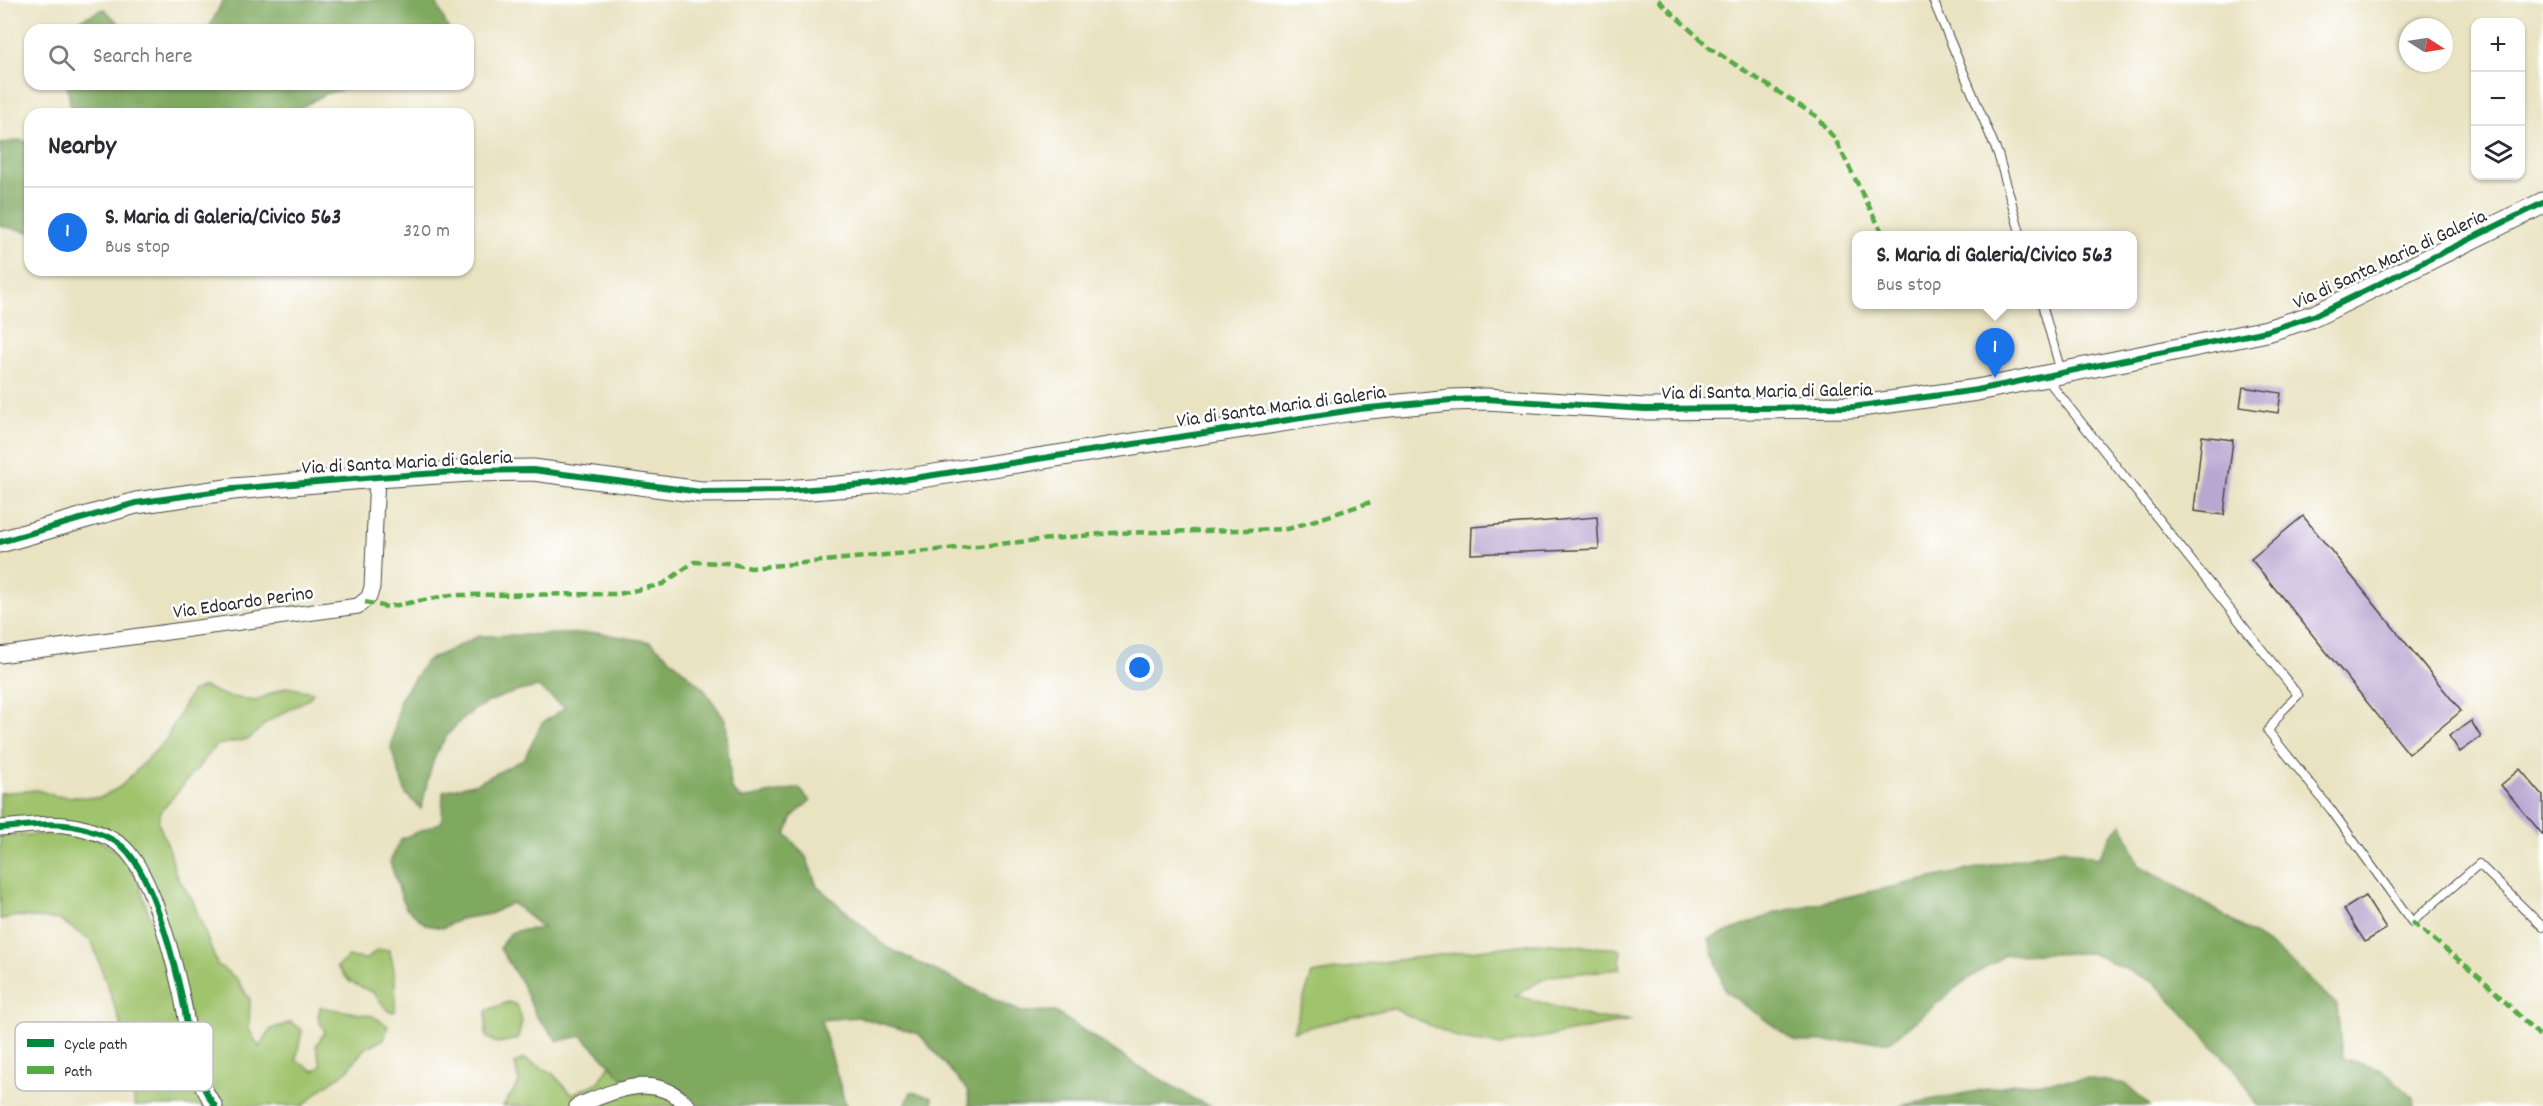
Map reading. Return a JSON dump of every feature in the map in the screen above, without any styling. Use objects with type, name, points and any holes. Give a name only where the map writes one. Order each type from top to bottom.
[{"type":"street","name":"Via di Santa Maria di Galeria","points":[[0,542],[136,503],[233,489],[377,477],[470,471],[533,470],[701,492],[785,491],[876,484],[1359,409],[1451,400],[1486,399],[1645,409],[1853,407],[1977,390],[2267,331],[2316,315],[2543,203]]},
{"type":"street","name":"Via Edoardo Perino","points":[[0,655],[358,606],[365,602],[372,587],[377,477]]},
{"type":"street","points":[[0,828],[71,826],[106,837],[122,846],[141,870],[153,898],[183,1001],[187,1022]]},
{"type":"street","points":[[577,1106],[616,1090],[638,1085],[667,1092],[688,1106]]},
{"type":"street","points":[[205,1091],[214,1106]]},
{"type":"lane","points":[[1933,0],[1998,154],[2021,231]]},
{"type":"lane","points":[[2043,309],[2053,375],[2298,695],[2282,711],[2268,731],[2332,811],[2412,921],[2479,864],[2543,927]]},
{"type":"green space","points":[[223,0],[435,0],[446,24],[211,24]]},
{"type":"green space","points":[[104,9],[120,24],[74,24]]},
{"type":"green space","points":[[68,90],[339,90],[325,94],[300,108],[71,108]]},
{"type":"green space","points":[[19,140],[24,141],[24,231],[0,226],[0,144]]},
{"type":"green space","points":[[599,633],[651,642],[704,689],[726,721],[731,788],[741,799],[799,788],[810,801],[793,816],[786,834],[806,857],[817,886],[888,948],[1021,1012],[1054,1011],[1136,1065],[1196,1100],[1212,1106],[969,1106],[968,1091],[919,1034],[858,1017],[821,1020],[846,1106],[700,1106],[691,1098],[659,1080],[624,1079],[582,1036],[558,1041],[536,1016],[521,982],[500,949],[512,932],[543,928],[512,903],[490,914],[460,919],[443,928],[426,925],[405,907],[390,862],[401,839],[442,822],[443,791],[478,783],[524,759],[542,723],[565,708],[538,687],[510,694],[484,704],[472,712],[452,730],[439,749],[432,765],[421,809],[406,794],[391,748],[400,700],[426,661],[479,636]]},
{"type":"green space","points":[[204,687],[226,696],[255,701],[286,687],[313,692],[310,698],[267,722],[249,739],[217,745],[161,811],[158,822],[170,851],[175,873],[193,901],[217,964],[237,979],[250,1000],[249,1029],[259,1047],[271,1029],[291,1022],[302,1030],[296,1060],[314,1071],[321,1066],[316,1046],[325,1032],[318,1018],[320,1007],[373,1016],[388,1026],[384,1039],[364,1049],[348,1070],[303,1106],[219,1106],[209,1091],[213,1091],[213,1022],[190,1022],[161,905],[102,830],[0,821],[0,793],[37,790],[56,796],[100,798],[120,787],[165,741],[191,692]]},
{"type":"green space","points":[[2122,824],[2139,865],[2193,896],[2279,951],[2337,1005],[2342,1058],[2382,1070],[2413,1097],[2414,1106],[2258,1106],[2239,1074],[2155,983],[2092,953],[2005,955],[1962,983],[1891,1041],[1796,1042],[1725,991],[1709,939],[1778,912],[2063,849],[2099,858],[2112,834]]},
{"type":"green space","points":[[78,834],[99,840],[116,851],[128,864],[139,884],[158,941],[179,1022],[120,1022],[92,942],[60,920],[17,916],[0,919],[0,835]]},
{"type":"green space","points":[[1536,943],[1621,949],[1620,969],[1549,976],[1515,995],[1595,1018],[1632,1020],[1502,1045],[1461,1039],[1392,1008],[1293,1031],[1312,974],[1390,961]]},
{"type":"green space","points":[[378,950],[389,950],[391,957],[395,981],[395,1012],[388,1011],[374,993],[350,982],[337,967],[348,957],[366,959]]},
{"type":"green space","points":[[508,1002],[517,1005],[522,1020],[518,1039],[497,1043],[486,1037],[486,1011]]},
{"type":"green space","points":[[524,1059],[552,1073],[572,1094],[599,1082],[610,1065],[624,1079],[619,1086],[568,1106],[503,1106],[519,1083],[515,1063]]},
{"type":"green space","points":[[2092,1079],[2126,1084],[2150,1106],[1899,1106],[2013,1084]]},
{"type":"green space","points":[[133,1091],[201,1091],[207,1106],[135,1106]]},
{"type":"green space","points":[[631,1092],[664,1095],[678,1106],[588,1106]]},
{"type":"green space","points":[[911,1092],[932,1097],[933,1106],[905,1106]]},
{"type":"building","points":[[2243,387],[2281,393],[2278,413],[2240,407]]},
{"type":"building","points":[[2202,436],[2233,440],[2224,515],[2194,511]]},
{"type":"building","points":[[2303,516],[2461,711],[2409,754],[2251,559]]},
{"type":"building","points":[[1597,517],[1599,549],[1471,554],[1472,527]]},
{"type":"building","points":[[2471,721],[2481,737],[2460,752],[2449,736]]},
{"type":"building","points":[[2520,769],[2543,796],[2543,835],[2501,785]]},
{"type":"building","points":[[2365,896],[2386,929],[2365,942],[2344,909]]},
{"type":"marked path","points":[[1658,0],[1711,49],[1816,116],[1835,139],[1881,231]]},
{"type":"marked path","points":[[365,602],[387,607],[451,595],[619,594],[663,584],[694,562],[727,563],[751,568],[1112,533],[1288,529],[1374,501]]},
{"type":"marked path","points":[[2412,922],[2481,978],[2543,1039]]},
{"type":"cycle path","points":[[0,542],[136,503],[233,489],[377,477],[470,471],[533,470],[701,492],[785,491],[876,484],[1359,409],[1451,400],[1486,399],[1645,409],[1853,407],[1977,390],[2267,331],[2316,315],[2543,203]]},
{"type":"cycle path","points":[[0,828],[46,824],[79,827],[99,834],[123,847],[134,860],[154,900],[170,948],[187,1022]]},
{"type":"cycle path","points":[[205,1091],[215,1106]]},
{"type":"place","name":"S. Maria di Galeria/Civico 563","points":[[1995,378]]}]
